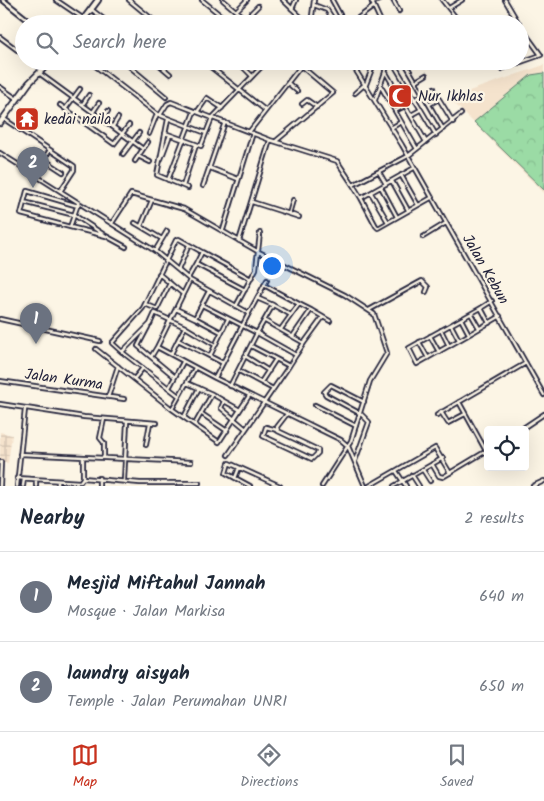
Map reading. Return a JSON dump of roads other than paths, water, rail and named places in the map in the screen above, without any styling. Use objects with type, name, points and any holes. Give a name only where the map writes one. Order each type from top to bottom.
[{"type":"highway","points":[[87,15],[96,1]]},
{"type":"highway","points":[[1,121],[41,71]]},
{"type":"street","points":[[3,0],[22,15]]},
{"type":"street","points":[[56,0],[74,15]]},
{"type":"street","points":[[129,0],[147,15]]},
{"type":"street","points":[[202,0],[220,15]]},
{"type":"street","points":[[223,0],[240,15]]},
{"type":"street","points":[[236,11],[247,0]]},
{"type":"street","points":[[283,0],[299,15]]},
{"type":"street","points":[[292,9],[296,0]]},
{"type":"street","points":[[312,15],[314,0]]},
{"type":"street","points":[[332,0],[340,15]]},
{"type":"street","points":[[377,15],[371,1],[380,0]]},
{"type":"street","points":[[393,0],[399,12]]},
{"type":"street","points":[[442,0],[454,15]]},
{"type":"street","points":[[449,8],[462,0]]},
{"type":"street","points":[[505,0],[514,15]]},
{"type":"street","points":[[314,5],[327,10],[330,15]]},
{"type":"street","points":[[250,15],[258,6]]},
{"type":"street","points":[[362,15],[373,7]]},
{"type":"street","points":[[91,9],[99,15]]},
{"type":"street","points":[[0,37],[15,48]]},
{"type":"street","points":[[529,38],[541,55],[529,59]]},
{"type":"street","points":[[100,70],[158,115],[206,133]]},
{"type":"street","points":[[134,70],[166,96]]},
{"type":"street","points":[[165,70],[170,74]]},
{"type":"street","points":[[214,70],[265,110]]},
{"type":"street","points":[[246,70],[252,76]]},
{"type":"street","points":[[165,133],[202,146],[212,118],[258,70]]},
{"type":"street","points":[[222,230],[251,133],[265,110],[298,70]]},
{"type":"street","points":[[276,141],[333,92],[306,70]]},
{"type":"street","name":"Jalan Kebun","points":[[355,70],[408,156],[544,395]]},
{"type":"street","points":[[355,94],[365,86],[371,70]]},
{"type":"street","points":[[396,70],[436,135]]},
{"type":"street","points":[[409,70],[443,129]]},
{"type":"street","points":[[41,71],[142,148]]},
{"type":"street","points":[[374,101],[385,71]]},
{"type":"street","points":[[385,71],[426,142]]},
{"type":"street","points":[[416,81],[426,76]]},
{"type":"street","points":[[288,83],[297,91]]},
{"type":"street","points":[[380,85],[417,149]]},
{"type":"street","points":[[0,87],[17,99]]},
{"type":"street","points":[[414,100],[434,88]]},
{"type":"street","points":[[66,109],[80,89]]},
{"type":"street","points":[[400,98],[410,92]]},
{"type":"street","points":[[82,104],[89,95]]},
{"type":"street","points":[[168,180],[196,112],[208,98],[222,108]]},
{"type":"street","points":[[430,104],[439,99],[453,122]]},
{"type":"street","points":[[302,104],[307,100],[317,107]]},
{"type":"street","points":[[148,134],[158,115],[169,102],[270,140],[337,161],[377,227],[431,198]]},
{"type":"street","points":[[93,112],[99,104]]},
{"type":"street","points":[[60,105],[113,143],[129,125]]},
{"type":"street","points":[[395,111],[405,106]]},
{"type":"street","points":[[410,116],[420,110]]},
{"type":"street","points":[[103,119],[108,111]]},
{"type":"street","points":[[353,185],[408,156],[462,114]]},
{"type":"street","points":[[113,126],[118,118]]},
{"type":"street","points":[[168,119],[157,175],[188,188]]},
{"type":"street","points":[[1,121],[50,150],[74,168],[61,190]]},
{"type":"street","points":[[203,186],[225,122]]},
{"type":"street","points":[[391,128],[401,122]]},
{"type":"street","points":[[123,154],[138,133]]},
{"type":"street","points":[[158,166],[170,135]]},
{"type":"street","points":[[239,241],[270,140]]},
{"type":"street","points":[[135,161],[142,148],[148,142]]},
{"type":"street","points":[[183,186],[196,145]]},
{"type":"street","points":[[44,159],[50,150]]},
{"type":"street","points":[[0,153],[155,251],[189,279],[209,292],[250,313]]},
{"type":"street","points":[[34,153],[63,172]]},
{"type":"street","points":[[138,156],[150,162]]},
{"type":"street","points":[[210,168],[238,179]]},
{"type":"street","points":[[361,198],[414,168]]},
{"type":"street","points":[[379,172],[386,184]]},
{"type":"street","points":[[401,175],[418,205]]},
{"type":"street","points":[[391,181],[408,210]]},
{"type":"street","points":[[381,187],[398,216]]},
{"type":"street","points":[[78,204],[28,190],[21,214],[106,236]]},
{"type":"street","points":[[371,192],[388,222]]},
{"type":"street","points":[[112,223],[132,194],[183,209],[260,252],[336,289],[369,310],[377,318],[387,351],[372,377],[361,414],[348,446],[322,486]]},
{"type":"street","points":[[141,226],[152,200]]},
{"type":"street","points":[[289,214],[294,200]]},
{"type":"street","points":[[24,202],[74,214],[126,247]]},
{"type":"street","points":[[252,202],[299,217]]},
{"type":"street","points":[[70,227],[78,204]]},
{"type":"street","points":[[135,223],[162,239]]},
{"type":"street","points":[[423,237],[446,224]]},
{"type":"street","points":[[155,251],[167,231]]},
{"type":"street","points":[[236,306],[252,279],[260,252],[260,233]]},
{"type":"street","points":[[179,396],[112,343],[145,304],[177,239],[252,279]]},
{"type":"street","points":[[178,270],[189,245]]},
{"type":"street","points":[[151,357],[184,294],[202,252]]},
{"type":"street","points":[[196,264],[245,290]]},
{"type":"street","points":[[159,274],[184,294]]},
{"type":"street","points":[[215,378],[267,280]]},
{"type":"street","points":[[369,310],[422,281],[428,288],[426,292]]},
{"type":"street","points":[[138,346],[170,283]]},
{"type":"street","points":[[264,285],[330,321]]},
{"type":"street","points":[[195,318],[209,292]]},
{"type":"street","points":[[258,298],[291,315]]},
{"type":"street","points":[[492,302],[409,348],[417,364],[500,316]]},
{"type":"street","points":[[145,304],[157,309]]},
{"type":"street","points":[[281,330],[299,304]]},
{"type":"street","points":[[202,305],[296,355]]},
{"type":"street","points":[[230,386],[273,305]]},
{"type":"street","points":[[176,308],[221,332]]},
{"type":"street","points":[[481,308],[489,323]]},
{"type":"street","points":[[292,336],[311,310]]},
{"type":"street","points":[[155,313],[170,319],[215,344]]},
{"type":"street","points":[[471,314],[479,329]]},
{"type":"street","points":[[0,318],[100,341]]},
{"type":"street","points":[[228,455],[323,318]]},
{"type":"street","points":[[210,356],[228,319]]},
{"type":"street","points":[[461,319],[469,334]]},
{"type":"street","points":[[265,321],[304,344]]},
{"type":"street","points":[[122,352],[150,324]]},
{"type":"street","points":[[451,324],[459,340]]},
{"type":"street","points":[[170,354],[185,327]]},
{"type":"street","points":[[441,330],[449,346]]},
{"type":"street","points":[[430,336],[439,352]]},
{"type":"street","points":[[178,340],[223,363]]},
{"type":"street","points":[[132,342],[175,377]]},
{"type":"street","points":[[419,342],[428,358]]},
{"type":"street","points":[[251,346],[289,366]]},
{"type":"street","points":[[157,347],[249,396],[338,438],[348,446],[365,486]]},
{"type":"street","points":[[96,349],[172,409],[218,442],[249,396]]},
{"type":"street","points":[[245,356],[268,371]]},
{"type":"street","points":[[261,382],[276,359]]},
{"type":"street","points":[[169,388],[183,362]]},
{"type":"street","points":[[437,415],[527,363]]},
{"type":"street","points":[[108,397],[118,366]]},
{"type":"street","points":[[134,380],[143,368]]},
{"type":"street","points":[[172,409],[195,368]]},
{"type":"street","points":[[238,370],[273,389]]},
{"type":"street","name":"Jalan Kurma","points":[[0,381],[124,399]]},
{"type":"street","points":[[187,383],[212,394],[240,410]]},
{"type":"street","points":[[354,462],[369,422],[361,414],[326,395],[324,392],[331,385],[364,402]]},
{"type":"street","points":[[184,417],[199,388]]},
{"type":"street","points":[[195,425],[212,394]]},
{"type":"street","points":[[224,401],[222,409],[246,428]]},
{"type":"street","points":[[459,402],[484,446]]},
{"type":"street","points":[[0,404],[104,419],[157,423]]},
{"type":"street","points":[[316,405],[356,426]]},
{"type":"street","points":[[17,486],[25,409]]},
{"type":"street","points":[[441,412],[448,423],[465,414]]},
{"type":"street","points":[[202,414],[227,431]]},
{"type":"street","points":[[278,430],[287,414]]},
{"type":"street","points":[[526,426],[544,414]]},
{"type":"street","points":[[104,419],[100,438],[104,443],[104,458]]},
{"type":"street","points":[[124,480],[127,421]]},
{"type":"street","points":[[146,445],[150,423]]},
{"type":"street","points":[[266,427],[278,430],[318,450],[318,452],[312,459],[263,436],[266,427]]},
{"type":"street","points":[[369,486],[435,448],[443,458],[450,473]]},
{"type":"street","points":[[432,464],[440,477],[484,453]]},
{"type":"street","points":[[20,454],[191,462]]},
{"type":"street","points":[[83,456],[83,478]]},
{"type":"street","points":[[394,486],[443,458]]},
{"type":"street","points":[[0,486],[1,462]]},
{"type":"street","points":[[250,486],[226,473],[229,463],[280,486]]},
{"type":"street","points":[[235,478],[239,468]]},
{"type":"street","points":[[423,470],[430,481]]},
{"type":"street","points":[[396,471],[406,486]]},
{"type":"street","points":[[412,475],[418,486]]},
{"type":"street","points":[[17,478],[79,482],[83,478],[99,478],[124,480],[140,485],[199,483]]},
{"type":"street","points":[[99,478],[99,486]]},
{"type":"street","points":[[23,486],[24,479]]},
{"type":"street","points":[[36,479],[36,486]]},
{"type":"street","points":[[45,486],[46,480]]},
{"type":"street","points":[[58,480],[58,486]]},
{"type":"street","points":[[265,486],[267,480]]},
{"type":"street","points":[[533,486],[544,481]]},
{"type":"place","name":"Nur Ikhlas","points":[[400,96]]},
{"type":"place","name":"kedai naila","points":[[27,119]]},
{"type":"place","name":"laundry aisyah","points":[[33,188]]},
{"type":"place","name":"Mesjid Miftahul Jannah","points":[[36,344]]}]
